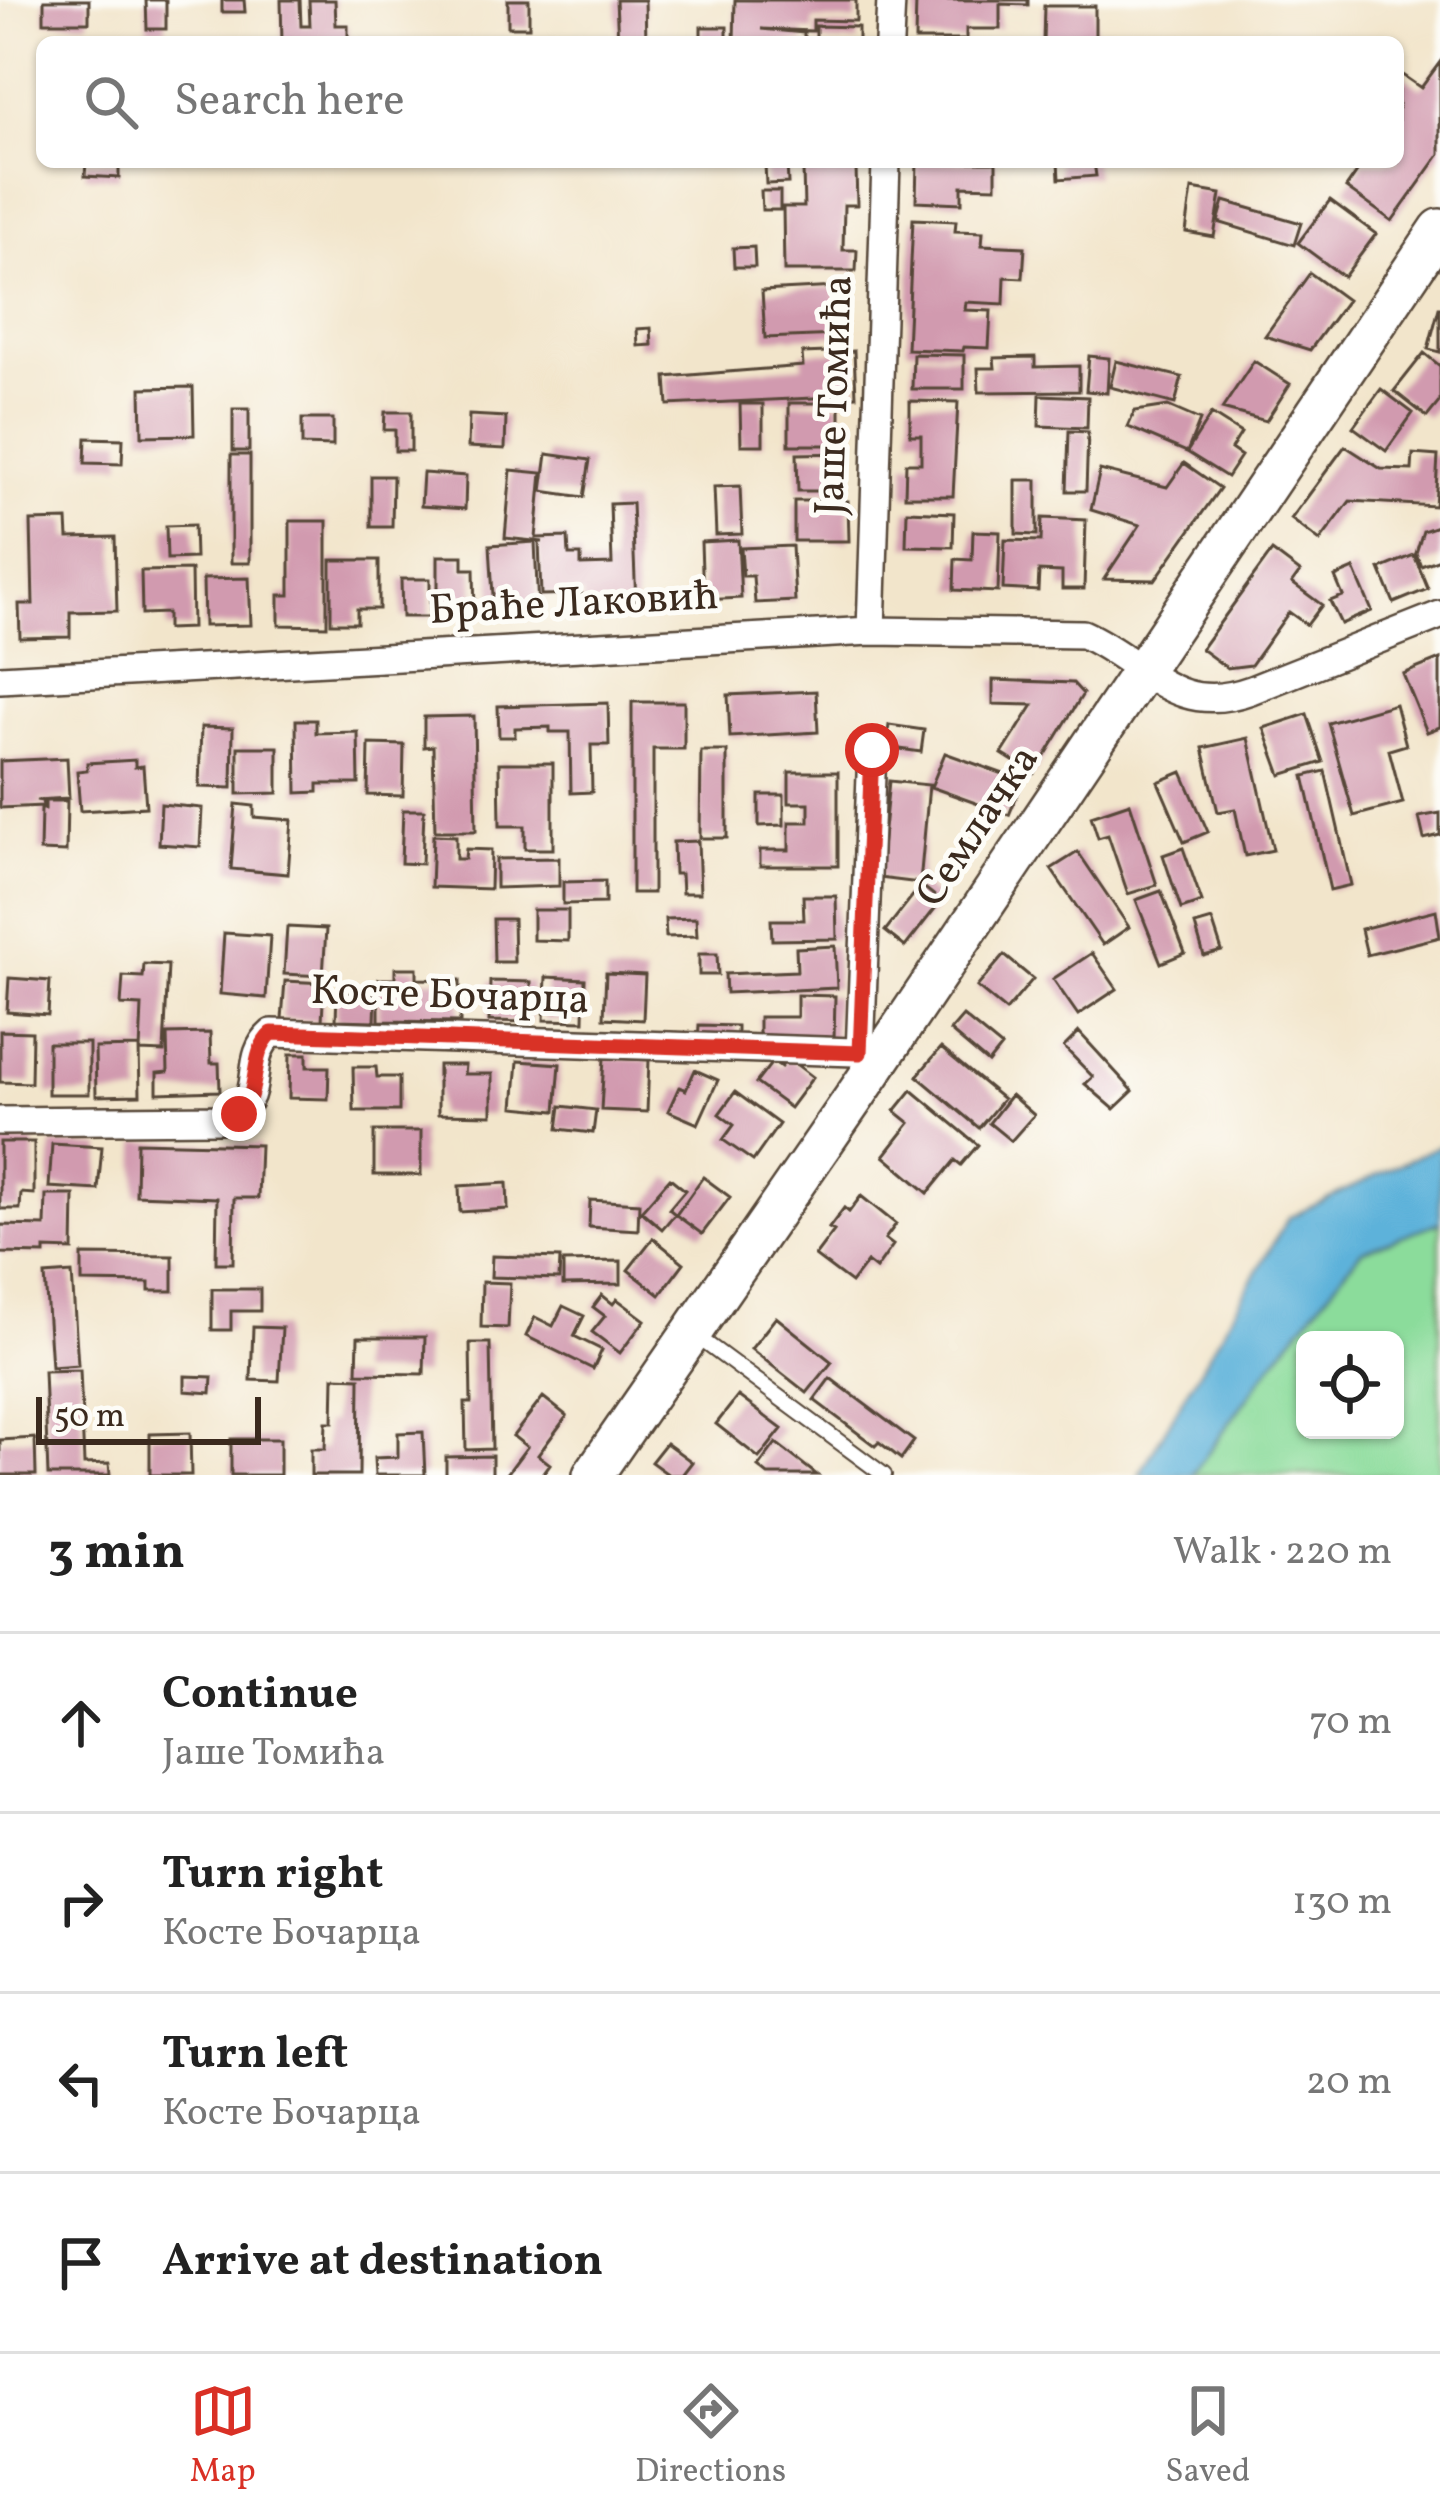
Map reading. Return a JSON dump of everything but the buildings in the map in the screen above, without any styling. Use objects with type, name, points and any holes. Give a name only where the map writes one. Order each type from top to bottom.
[{"type":"main road","name":"Семлачка","points":[[593,1475],[693,1334],[872,1053],[1142,672],[1440,229]]},
{"type":"street","points":[[890,36],[891,0]]},
{"type":"street","name":"Јаше Томића","points":[[871,631],[886,168]]},
{"type":"street","name":"Браће Лаковић","points":[[0,680],[871,631],[1083,634],[1194,699],[1228,698],[1440,615]]},
{"type":"street","points":[[872,750],[872,1053]]},
{"type":"street","name":"Косте Бочарца","points":[[0,1121],[221,1119],[239,1114],[249,1104],[260,1049],[272,1033],[872,1053]]},
{"type":"lane","points":[[693,1334],[884,1475]]},
{"type":"green space","points":[[1440,1222],[1440,1475],[1192,1475],[1296,1333],[1296,1439],[1404,1439],[1404,1331],[1298,1331],[1361,1251]]},
{"type":"water","points":[[1440,1145],[1440,1222],[1361,1251],[1296,1331],[1192,1475],[1139,1475],[1288,1218]]},
{"type":"route","points":[[239,1114],[249,1104],[260,1049],[272,1033],[860,1053],[872,750]]}]
